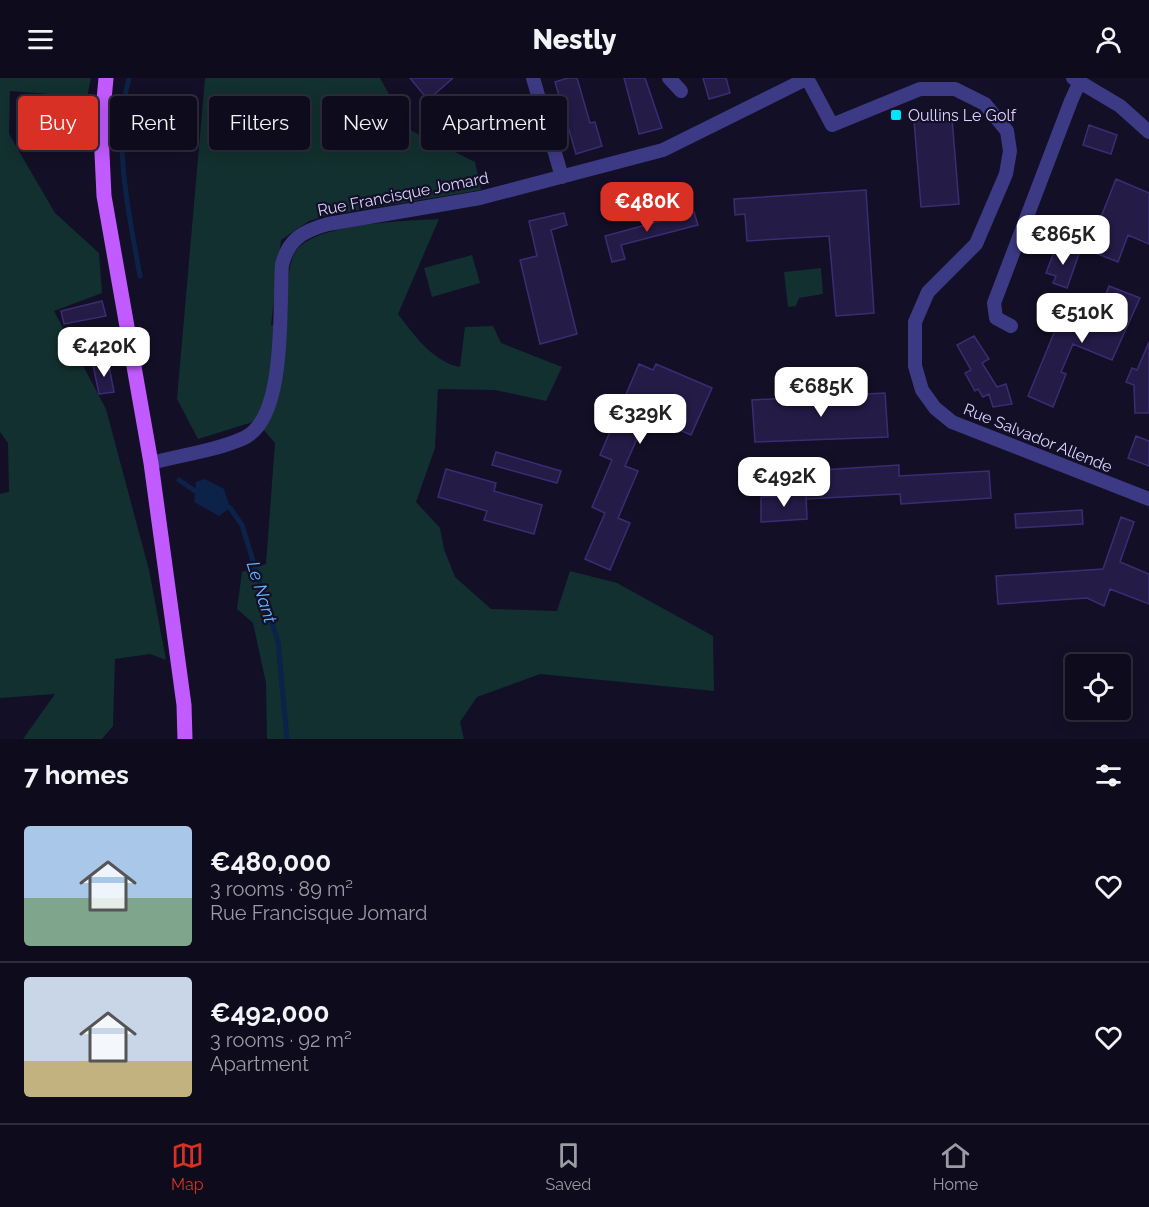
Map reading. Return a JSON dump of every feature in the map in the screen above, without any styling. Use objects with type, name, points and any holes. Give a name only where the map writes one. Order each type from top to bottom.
[{"type":"main road","points":[[106,78],[101,132],[104,196],[151,463],[183,705],[185,739]]},
{"type":"street","points":[[533,78],[562,177]]},
{"type":"street","points":[[669,78],[681,91]]},
{"type":"street","name":"Rue Francisque Jomard","points":[[151,463],[246,437],[261,424],[270,404],[276,377],[282,266],[286,249],[296,237],[311,228],[480,198],[663,150],[808,78]]},
{"type":"street","name":"Rue Salvador Allende","points":[[808,78],[832,125],[918,83],[956,83],[986,104],[1007,131],[1010,151],[1006,174],[976,244],[928,292],[915,322],[915,366],[922,390],[935,408],[952,422],[1149,499]]},
{"type":"street","points":[[1011,326],[996,318],[994,303],[1077,80],[1120,106],[1149,132]]},
{"type":"green space","points":[[0,78],[91,78],[87,96],[10,91],[9,134],[55,213],[99,253],[102,293],[54,311],[106,409],[149,570],[166,660],[150,654],[115,659],[113,726],[102,739],[23,739],[55,694],[0,698],[0,494],[9,492],[8,443],[0,432]]},
{"type":"green space","points":[[205,78],[380,78],[390,96],[322,96],[322,150],[409,150],[409,129],[421,135],[421,150],[451,150],[475,162],[481,190],[329,215],[309,221],[281,240],[271,325],[287,324],[291,261],[303,244],[318,236],[338,230],[383,223],[439,219],[398,314],[425,347],[441,360],[460,367],[465,327],[493,326],[501,343],[562,367],[546,401],[495,390],[438,389],[435,448],[416,502],[440,528],[444,549],[455,577],[491,609],[557,611],[570,571],[617,583],[713,636],[714,691],[540,674],[477,697],[460,722],[464,739],[267,739],[266,683],[253,623],[237,609],[242,572],[266,564],[275,443],[256,421],[198,439],[177,399]]},
{"type":"green space","points":[[472,255],[480,283],[432,297],[424,268]]},
{"type":"green space","points":[[821,268],[823,294],[799,298],[796,306],[788,307],[784,272]]},
{"type":"water","points":[[205,479],[224,489],[230,508],[219,516],[194,502],[196,482]]},
{"type":"building","points":[[410,78],[453,78],[433,96],[425,96]]},
{"type":"building","points":[[577,78],[590,123],[595,122],[602,146],[576,154],[567,123],[567,96],[559,96],[555,82]]},
{"type":"building","points":[[624,78],[645,78],[662,128],[639,134]]},
{"type":"building","points":[[703,78],[726,78],[730,93],[709,99]]},
{"type":"building","points":[[952,118],[959,204],[921,207],[914,121]]},
{"type":"building","points":[[1089,125],[1117,135],[1111,154],[1083,145]]},
{"type":"building","points":[[1116,179],[1149,193],[1149,244],[1128,235],[1118,262],[1088,250]]},
{"type":"building","points":[[866,190],[874,313],[836,316],[829,236],[747,241],[745,214],[735,215],[734,199]]},
{"type":"building","points":[[694,212],[698,225],[621,245],[625,259],[612,262],[605,236]]},
{"type":"building","points":[[564,213],[567,225],[551,230],[577,334],[540,344],[520,260],[537,256],[529,221]]},
{"type":"building","points":[[1066,246],[1080,251],[1067,288],[1053,283],[1056,276],[1046,273],[1054,252],[1062,255]]},
{"type":"building","points":[[1109,286],[1140,298],[1112,360],[1073,344],[1061,372],[1066,374],[1053,407],[1028,396],[1061,316],[1068,319],[1069,316],[1102,328],[1113,301],[1105,297]]},
{"type":"building","points":[[102,301],[106,316],[64,324],[61,311]]},
{"type":"building","points":[[974,336],[989,359],[982,363],[997,387],[1006,384],[1012,404],[993,407],[989,394],[983,397],[978,389],[975,391],[965,373],[971,370],[957,345]]},
{"type":"building","points":[[1149,342],[1149,413],[1135,413],[1134,385],[1126,382],[1132,368],[1137,370]]},
{"type":"building","points":[[108,361],[114,392],[99,394],[93,365]]},
{"type":"building","points":[[639,364],[653,370],[656,364],[712,388],[691,435],[647,416],[625,466],[638,471],[618,518],[630,523],[610,570],[585,559],[605,513],[592,507],[612,460],[600,455]]},
{"type":"building","points":[[885,393],[888,437],[755,442],[752,400]]},
{"type":"building","points":[[1136,436],[1149,441],[1149,466],[1128,458]]},
{"type":"building","points":[[496,452],[561,471],[557,483],[492,465]]},
{"type":"building","points":[[899,465],[899,476],[989,471],[991,498],[901,504],[900,494],[806,499],[805,471]]},
{"type":"building","points":[[446,469],[496,483],[494,491],[542,505],[534,534],[484,520],[487,511],[438,497]]},
{"type":"building","points":[[806,495],[807,519],[761,522],[761,497]]},
{"type":"building","points":[[1082,510],[1083,524],[1016,528],[1015,514]]},
{"type":"building","points":[[1121,517],[1134,522],[1120,562],[1149,574],[1149,604],[1110,589],[1104,606],[1087,598],[998,604],[996,576],[1103,569]]},
{"type":"waterway","name":"Le Nant","points":[[129,78],[124,102],[122,151],[127,203],[140,276]]},
{"type":"waterway","name":"Le Nant","points":[[179,480],[201,495]]},
{"type":"waterway","name":"Le Nant","points":[[223,505],[230,508],[242,525],[278,642],[287,739]]},
{"type":"place","name":"Oullins Le Golf","points":[[896,115]]}]
